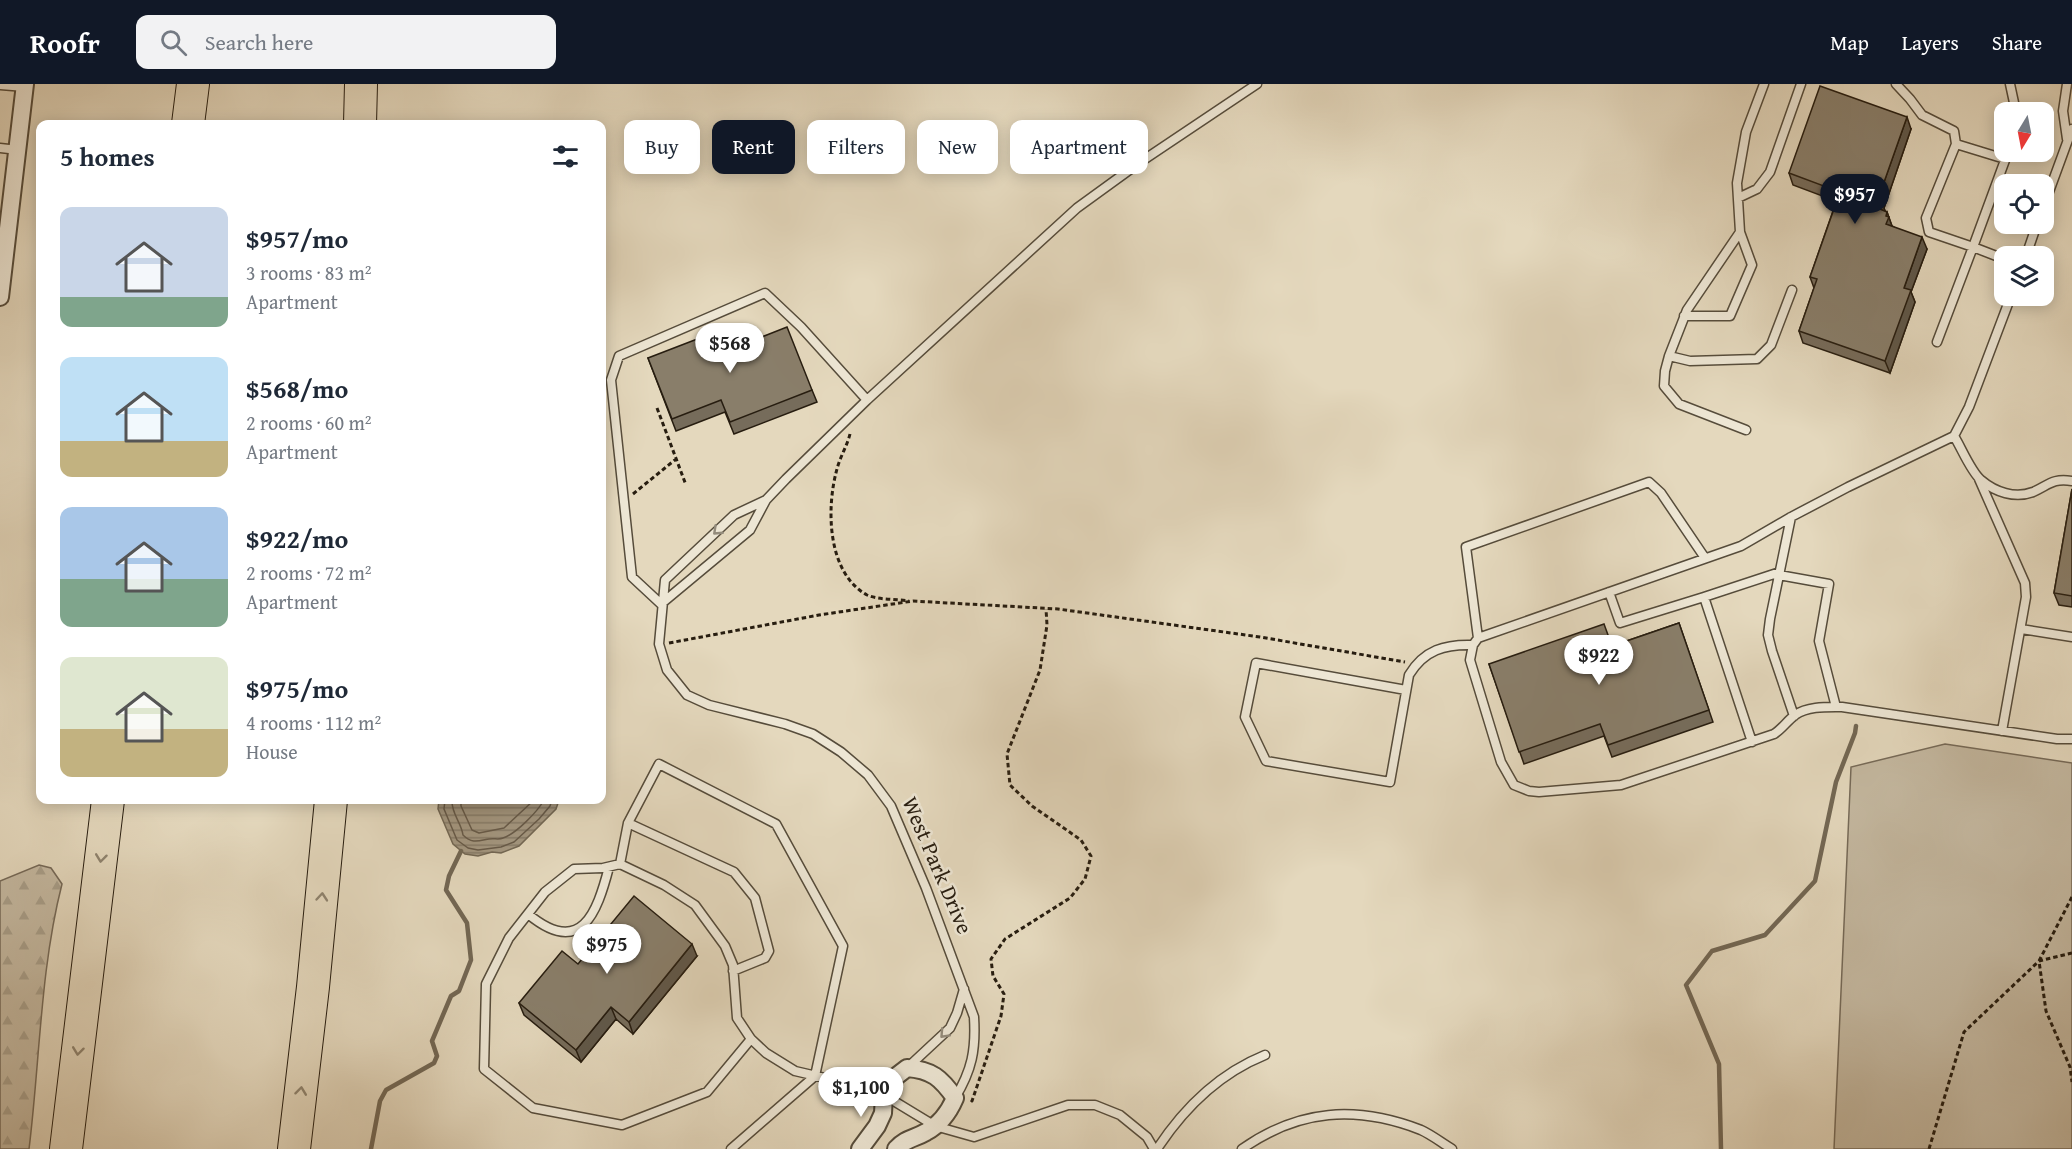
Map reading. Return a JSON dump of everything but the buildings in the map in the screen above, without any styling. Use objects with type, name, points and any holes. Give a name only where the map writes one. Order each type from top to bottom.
[{"type":"highway","points":[[188,120],[193,84]]},
{"type":"highway","points":[[360,120],[361,84]]},
{"type":"highway","points":[[66,1149],[108,804]]},
{"type":"highway","points":[[294,1149],[331,804]]},
{"type":"street","points":[[0,297],[25,85]]},
{"type":"street","points":[[860,1149],[877,1126],[883,1113],[884,1095],[894,1078],[907,1068],[925,1069],[957,1096]]},
{"type":"street","name":"West Park Drive","points":[[896,1149],[905,1140],[935,1126],[951,1109],[957,1096]]},
{"type":"lane","name":"West Park Drive","points":[[661,604],[750,530],[766,500],[867,400],[1077,208],[1257,84]]},
{"type":"lane","points":[[1684,316],[1730,316],[1752,265],[1740,232],[1737,183],[1746,132],[1764,84]]},
{"type":"lane","points":[[1738,198],[1757,189],[1770,172],[1801,84]]},
{"type":"lane","points":[[1896,84],[1922,115],[1954,131],[1956,144],[1926,218],[1929,232],[1994,255]]},
{"type":"lane","points":[[2010,84],[2014,102]]},
{"type":"lane","points":[[2067,84],[2063,111],[2067,140]]},
{"type":"lane","points":[[0,85],[25,85]]},
{"type":"lane","points":[[2054,177],[2072,129]]},
{"type":"lane","points":[[1956,144],[1994,152]]},
{"type":"lane","points":[[0,148],[18,150]]},
{"type":"lane","points":[[1937,342],[2004,162]]},
{"type":"lane","points":[[1740,232],[1684,316],[1669,356],[1664,386],[1679,404],[1746,430]]},
{"type":"lane","points":[[1669,356],[1690,361],[1757,358],[1771,345],[1792,290]]},
{"type":"lane","points":[[661,604],[632,576],[611,380],[618,356],[765,293],[801,327],[867,400]]},
{"type":"lane","points":[[1406,690],[1256,663],[1245,717],[1266,761],[1390,782],[1406,690],[1408,675],[1415,664],[1435,651],[1453,644],[1475,641],[1742,546],[1791,516],[1954,436],[1969,407],[2007,306]]},
{"type":"lane","points":[[1954,436],[1979,479],[2025,584],[2026,597],[2021,629],[2002,731]]},
{"type":"lane","points":[[1979,479],[2007,494],[2017,496],[2034,492],[2047,483],[2072,481]]},
{"type":"lane","points":[[1705,558],[1661,493],[1649,482],[1466,547],[1475,641],[1471,667],[1501,762],[1514,785],[1521,789],[1539,792],[1621,785],[1773,734],[1782,729],[1794,716],[1807,710],[1836,707],[2057,739],[2072,739]]},
{"type":"lane","name":"West Park Drive","points":[[766,500],[734,515],[665,580],[659,645],[667,670],[687,695],[709,705],[785,724],[813,734],[841,752],[868,775],[891,806],[926,888],[974,1017],[973,1059],[967,1078],[957,1096]]},
{"type":"lane","points":[[1791,516],[1768,636],[1794,716]]},
{"type":"lane","points":[[1609,592],[1620,623],[1779,573],[1829,584],[1819,641],[1836,707]]},
{"type":"lane","points":[[1704,597],[1752,742]]},
{"type":"lane","points":[[2021,629],[2072,638]]},
{"type":"lane","points":[[620,864],[628,823],[659,764],[776,824],[843,946],[815,1076],[731,1149]]},
{"type":"lane","points":[[628,823],[734,872],[755,898],[769,951],[765,958],[733,970]]},
{"type":"lane","points":[[751,1039],[707,1092],[622,1125],[533,1108],[484,1069],[486,984],[509,938],[545,892],[574,868],[609,867],[620,864],[664,885],[696,905],[725,946],[733,970],[737,1018],[751,1039],[766,1053],[795,1071],[855,1085],[884,1095],[935,1126],[974,1137],[1068,1105],[1095,1105],[1120,1115],[1147,1137],[1156,1149],[1171,1128],[1204,1092],[1220,1079],[1264,1055]]},
{"type":"lane","points":[[528,914],[540,924],[555,930],[576,930],[584,926],[598,903],[609,867]]},
{"type":"lane","points":[[907,1068],[950,1028],[957,1014],[964,988]]},
{"type":"lane","points":[[1242,1149],[1260,1136],[1301,1119],[1347,1113],[1386,1119],[1423,1131],[1452,1149]]},
{"type":"path","points":[[657,408],[686,485]]},
{"type":"path","points":[[855,412],[847,447],[837,467],[831,501],[831,532],[845,575],[853,585],[869,596],[913,601],[1058,609],[1260,637],[1415,664]]},
{"type":"path","points":[[624,499],[676,459]]},
{"type":"path","points":[[659,645],[819,615],[913,601]]},
{"type":"path","points":[[957,1096],[972,1101],[1001,1016],[1004,994],[993,976],[991,959],[1005,939],[1070,898],[1085,879],[1091,856],[1082,840],[1032,806],[1010,785],[1007,754],[1040,670],[1047,625],[1046,609]]},
{"type":"path","points":[[1929,1149],[1964,1032],[2039,961],[2072,897]]},
{"type":"path","points":[[2039,961],[2072,953]]},
{"type":"path","points":[[2039,961],[2046,1011],[2071,1068],[2072,1082]]},
{"type":"green space","points":[[1945,744],[2072,763],[2072,1149],[1834,1149],[1851,767]]},
{"type":"green space","points":[[39,865],[51,868],[62,884],[49,949],[29,1149],[0,1149],[0,881]]},
{"type":"water","points":[[439,804],[558,804],[556,809],[519,846],[501,853],[492,852],[478,856],[465,854],[453,844],[438,809]]},
{"type":"waterway","points":[[1721,1149],[1719,1064],[1686,985],[1712,951],[1765,935],[1815,881],[1836,782],[1856,726]]},
{"type":"waterway","points":[[371,1149],[380,1101],[386,1090],[434,1063],[437,1056],[432,1041],[451,996],[459,991],[471,960],[467,923],[446,890],[449,876],[461,851]]}]
